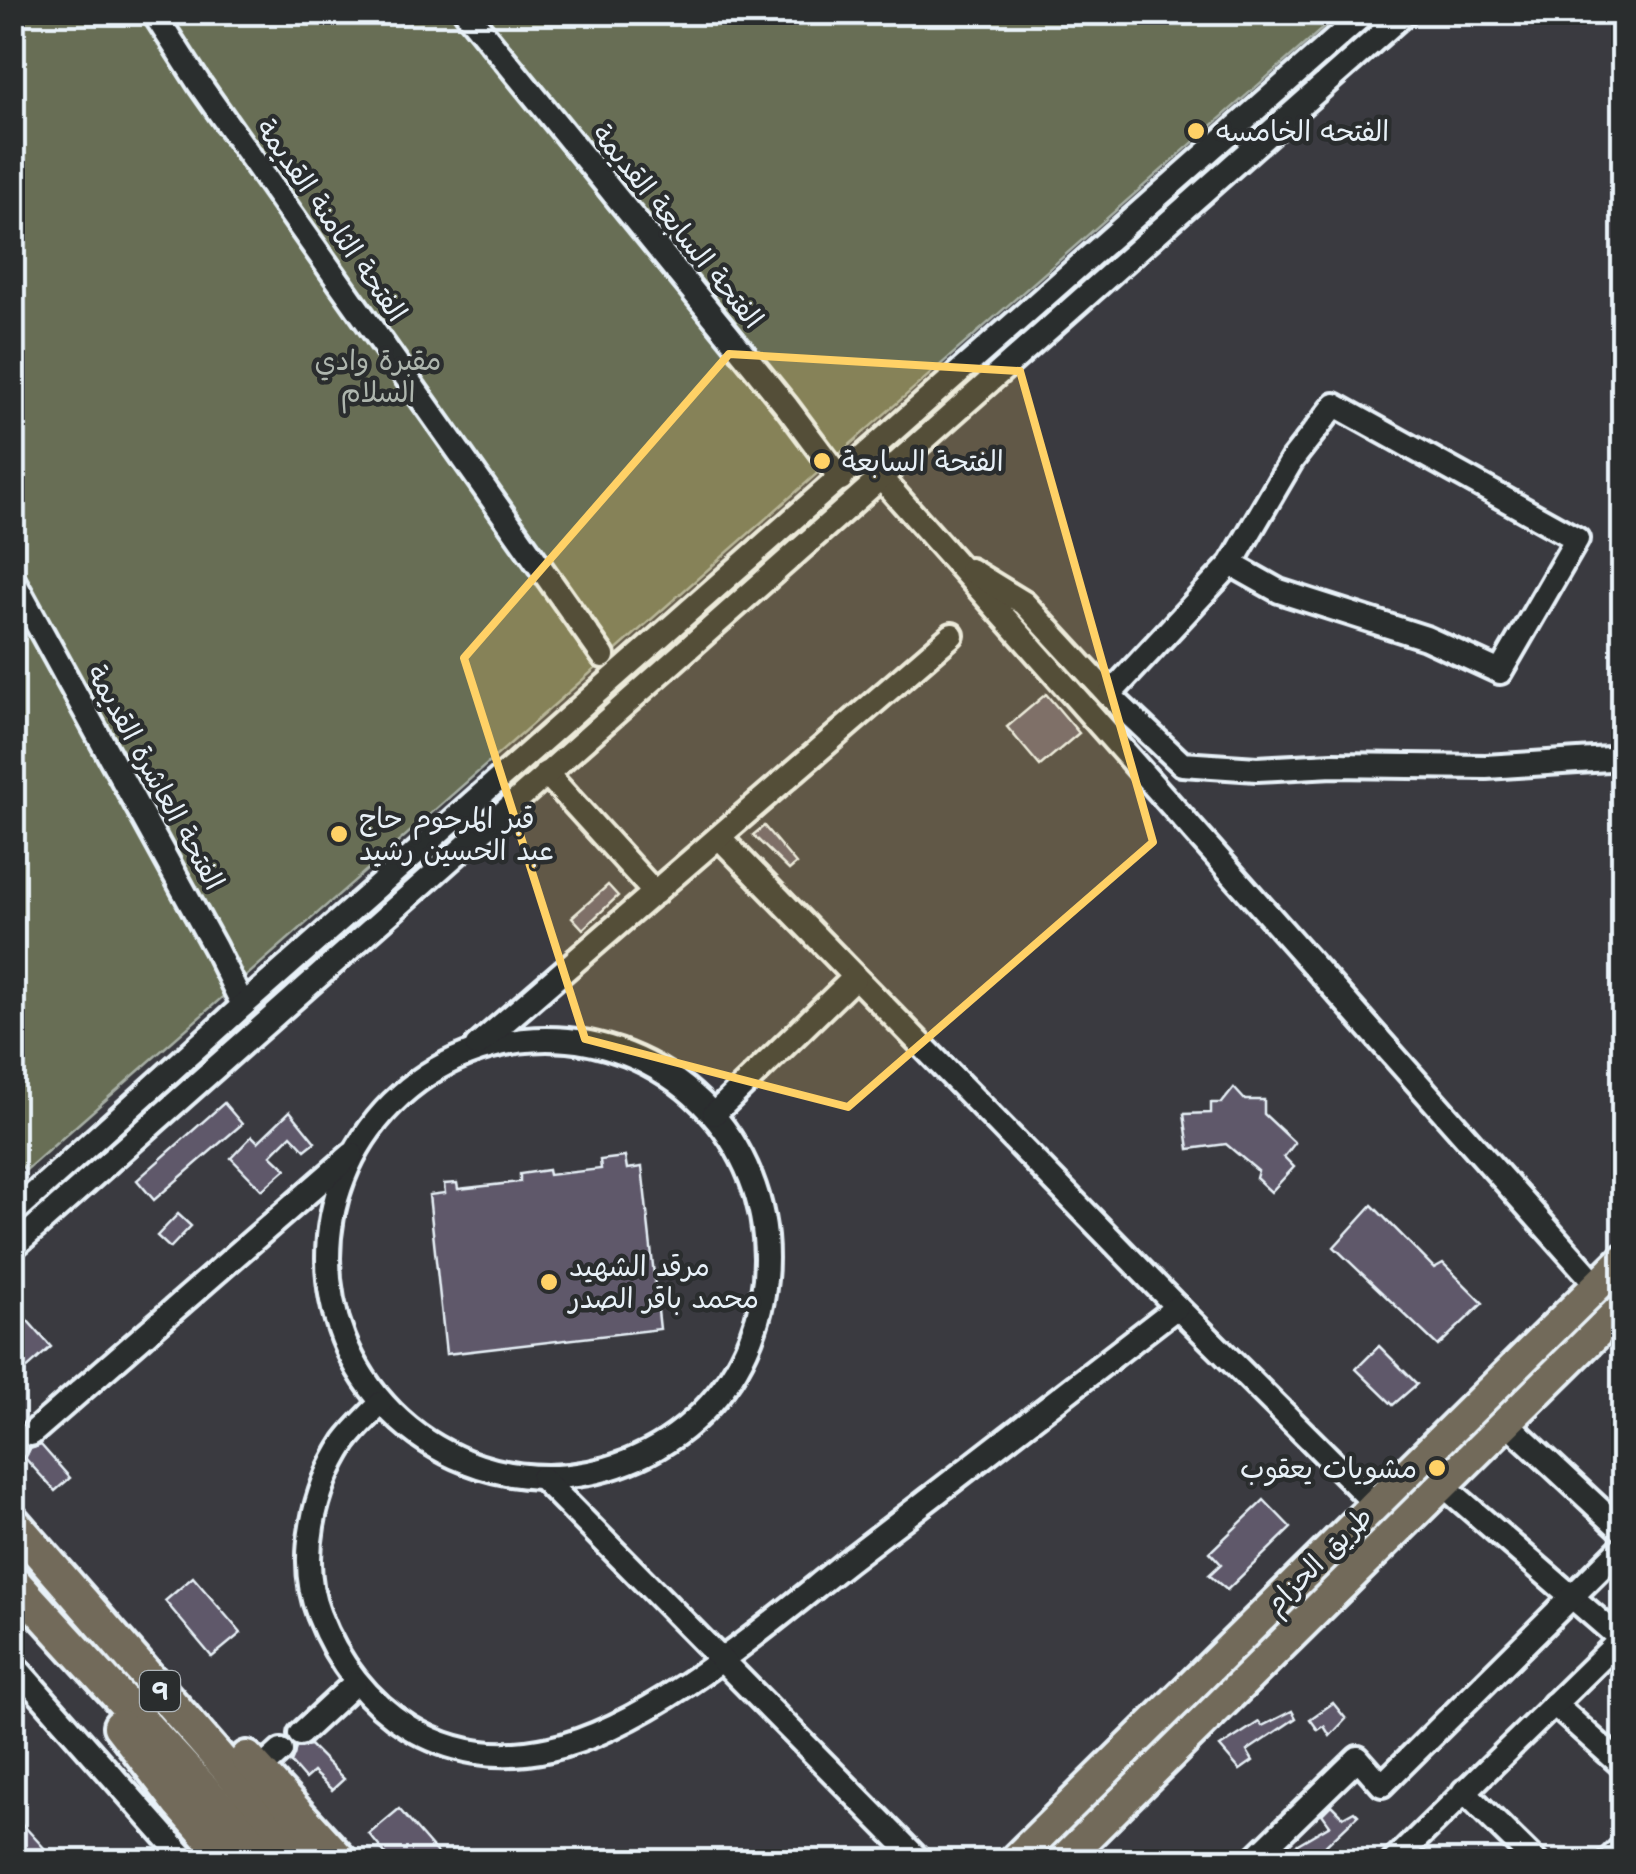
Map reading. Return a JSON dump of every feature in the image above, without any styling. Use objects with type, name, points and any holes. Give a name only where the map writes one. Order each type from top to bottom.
[{"type":"highway","points":[[23,1533],[270,1761],[342,1862]]},
{"type":"highway","name":"9","points":[[23,1533],[308,1862]]},
{"type":"highway","points":[[12,1581],[180,1804],[231,1862]]},
{"type":"highway","name":"9","points":[[12,1581],[270,1862]]},
{"type":"main road","name":"طريق الحزام","points":[[1013,1862],[1624,1259]]},
{"type":"main road","name":"طريق الحزام","points":[[1061,1862],[1624,1306]]},
{"type":"street","name":"الفتحة الثامنة القديمة","points":[[154,12],[200,85],[603,656]]},
{"type":"street","name":"الفتحة السابعة القديمة","points":[[466,12],[841,479]]},
{"type":"street","points":[[12,1214],[1366,12]]},
{"type":"street","points":[[12,1248],[1406,12]]},
{"type":"street","points":[[1198,161],[1204,177],[1214,182]]},
{"type":"street","points":[[1156,198],[1167,201],[1176,216]]},
{"type":"street","points":[[1109,695],[1231,564],[1292,460],[1335,405],[1578,540],[1500,672],[1426,638],[1279,591],[1231,564]]},
{"type":"street","points":[[880,478],[1597,1285]]},
{"type":"street","points":[[951,559],[1024,603],[1109,695],[1182,764],[1257,770],[1333,765],[1486,767],[1624,758]]},
{"type":"street","name":"الفتحة العاشرة القديمة","points":[[12,578],[243,1005]]},
{"type":"street","points":[[470,1052],[952,635]]},
{"type":"street","points":[[546,773],[654,892]]},
{"type":"street","points":[[719,836],[1177,1307],[1375,1504]]},
{"type":"street","points":[[333,926],[336,940],[348,948]]},
{"type":"street","points":[[286,968],[298,969],[308,983]]},
{"type":"street","points":[[714,1114],[855,977]]},
{"type":"street","points":[[20,1444],[355,1151],[386,1109],[424,1076],[470,1052],[514,1040],[558,1038],[602,1045],[644,1060],[714,1114],[742,1156],[761,1203],[767,1253],[764,1286],[746,1351],[719,1394],[683,1430],[640,1457],[592,1473],[542,1478],[496,1472],[453,1457],[414,1434],[381,1403],[351,1358],[332,1308],[327,1254],[334,1201],[355,1151]]},
{"type":"street","points":[[381,1403],[347,1439],[329,1469],[317,1502],[309,1556],[316,1609],[334,1653],[375,1704],[439,1742],[467,1750],[509,1754],[550,1750],[587,1738],[638,1713],[722,1660],[1177,1307]]},
{"type":"street","points":[[1506,1422],[1624,1532]]},
{"type":"street","points":[[542,1478],[921,1862]]},
{"type":"street","points":[[1393,1862],[1622,1640],[1443,1486]]},
{"type":"street","points":[[1251,1862],[1358,1758],[1382,1785],[1624,1545]]},
{"type":"street","points":[[12,1663],[188,1862]]},
{"type":"street","points":[[300,1734],[355,1683]]},
{"type":"street","points":[[1554,1704],[1624,1767]]},
{"type":"street","points":[[1464,1792],[1536,1862]]},
{"type":"street","points":[[1607,1862],[1624,1845]]},
{"type":"highlighted area","points":[[729,354],[1020,371],[1153,842],[848,1107],[585,1039],[464,658]]},
{"type":"green space","name":"مقبرة وادي السلام","points":[[12,13],[1340,13],[26,1170],[12,1159]]},
{"type":"building","points":[[1046,694],[1079,733],[1040,766],[1007,727]]},
{"type":"building","points":[[764,826],[796,864],[789,870],[753,835]]},
{"type":"building","points":[[608,885],[618,896],[583,929],[572,917]]},
{"type":"building","points":[[1234,1088],[1245,1100],[1264,1100],[1264,1114],[1295,1143],[1284,1157],[1294,1167],[1271,1192],[1256,1178],[1258,1171],[1226,1144],[1189,1149],[1184,1114],[1211,1113],[1211,1103],[1222,1103]]},
{"type":"building","points":[[224,1103],[242,1124],[154,1200],[137,1180]]},
{"type":"building","points":[[290,1111],[315,1142],[305,1150],[291,1135],[271,1155],[286,1169],[262,1190],[231,1158],[252,1136],[258,1142]]},
{"type":"building","points":[[625,1157],[627,1169],[642,1167],[660,1329],[446,1354],[429,1195],[445,1193],[444,1184],[457,1183],[458,1189],[520,1182],[520,1174],[601,1169],[600,1160]]},
{"type":"building","points":[[1372,1205],[1434,1268],[1443,1263],[1483,1303],[1438,1346],[1334,1247]]},
{"type":"building","points":[[178,1214],[191,1226],[170,1248],[157,1236]]},
{"type":"building","points":[[12,1303],[51,1347],[12,1382]]},
{"type":"building","points":[[1379,1346],[1417,1384],[1393,1405],[1356,1369]]},
{"type":"building","points":[[41,1445],[70,1478],[55,1491],[25,1458],[30,1449]]},
{"type":"building","points":[[1264,1500],[1291,1528],[1227,1590],[1209,1575],[1221,1564],[1210,1552]]},
{"type":"building","points":[[193,1577],[241,1633],[212,1657],[165,1601]]},
{"type":"building","points":[[1333,1703],[1346,1719],[1330,1736],[1324,1726],[1318,1730],[1310,1719]]},
{"type":"building","points":[[1292,1711],[1296,1718],[1247,1751],[1253,1761],[1240,1770],[1220,1747],[1259,1722],[1262,1726]]},
{"type":"building","points":[[310,1745],[344,1779],[332,1790],[313,1772],[305,1779],[291,1763],[296,1748]]},
{"type":"building","points":[[1331,1805],[1343,1817],[1354,1811],[1358,1815],[1319,1852],[1325,1862],[1310,1862],[1296,1845],[1330,1825],[1322,1814]]},
{"type":"building","points":[[399,1809],[445,1862],[392,1862],[369,1834]]},
{"type":"building","points":[[12,1813],[57,1862],[31,1862],[12,1841]]},
{"type":"place","name":"الفتحه الخامسه","points":[[1196,131]]},
{"type":"place","name":"الفتحة السابعة","points":[[822,461]]},
{"type":"place","name":"قبر المرحوم حاج عبد الحسين رشيد","points":[[339,834]]},
{"type":"place","name":"مرقد الشهيد محمد باقر الصدر","points":[[549,1282]]},
{"type":"place","name":"مشويات يعقوب","points":[[1437,1468]]}]
